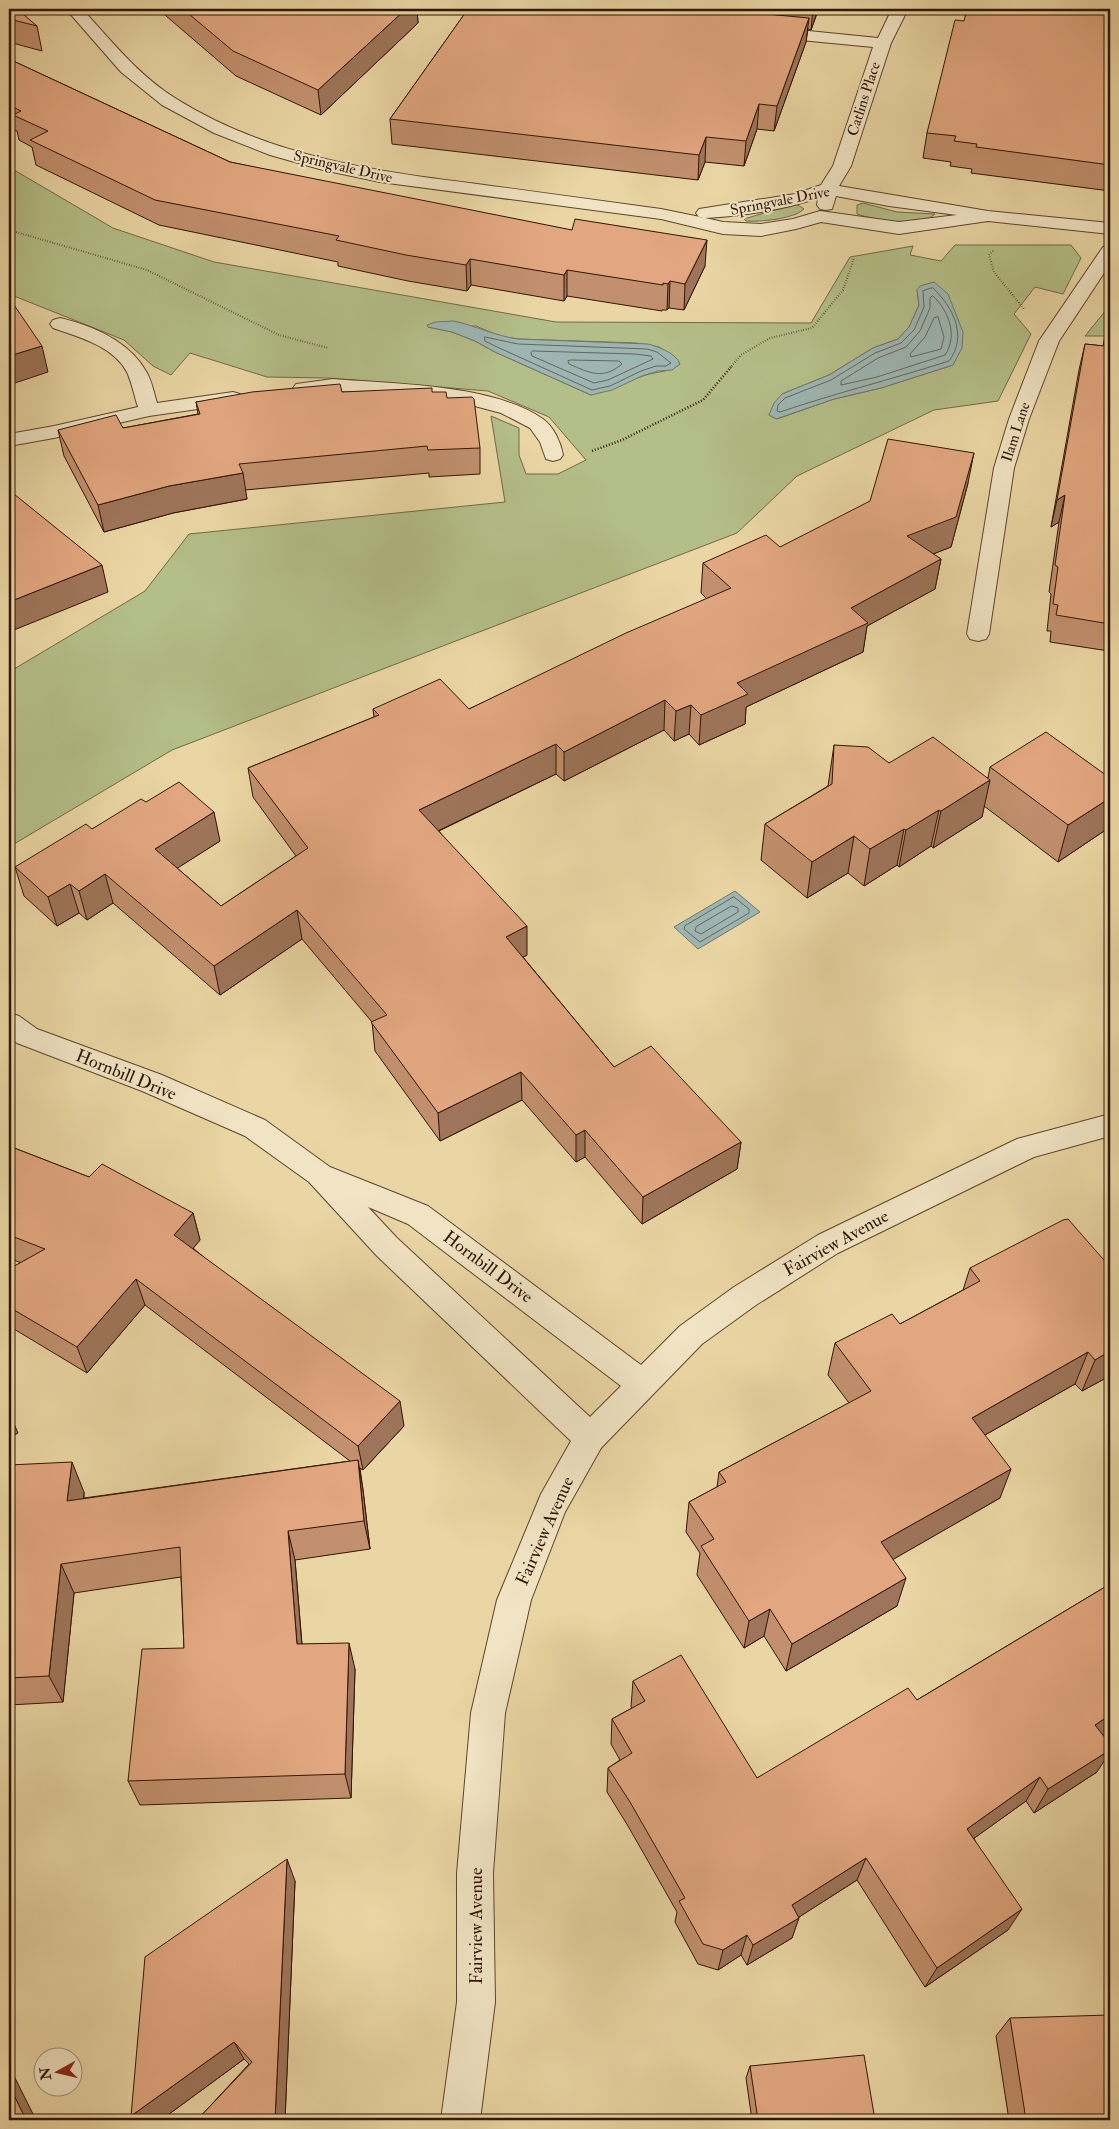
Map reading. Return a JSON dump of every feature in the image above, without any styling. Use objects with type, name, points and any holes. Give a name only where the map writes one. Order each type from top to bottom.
[{"type":"street","name":"Springvale Drive","points":[[74,9],[127,68],[168,100],[220,129],[276,151],[329,166],[380,177],[661,214],[723,228],[761,230],[796,224],[820,216],[899,228],[926,226],[988,216]]},
{"type":"street","name":"Catlins Place","points":[[820,216],[827,202],[828,189],[842,166],[883,43],[900,9]]},
{"type":"street","points":[[756,31],[883,43]]},
{"type":"street","name":"Springvale Drive","points":[[661,214],[724,212],[798,199],[828,189],[889,201],[942,207],[988,216],[1110,229]]},
{"type":"street","name":"Ilam Lane","points":[[978,634],[1004,468],[1019,419],[1049,341],[1110,251]]},
{"type":"street","points":[[60,324],[102,339],[117,348],[130,362],[137,374],[149,410]]},
{"type":"street","points":[[284,390],[333,385],[457,395],[508,409],[537,424],[550,442],[553,455]]},
{"type":"street","points":[[9,440],[54,432],[149,410],[255,395]]},
{"type":"street","name":"Hornbill Drive","points":[[9,1022],[26,1036],[152,1083],[255,1128],[319,1174],[388,1246],[590,1438]]},
{"type":"street","name":"Fairview Avenue","points":[[461,2120],[476,2002],[474,1873],[488,1713],[514,1600],[552,1506],[590,1438],[691,1335],[745,1296],[828,1244],[1027,1147],[1110,1125]]},
{"type":"street","name":"Hornbill Drive","points":[[319,1174],[418,1215],[642,1384]]},
{"type":"path","points":[[1023,220],[989,255],[994,272],[1049,341]]},
{"type":"path","points":[[553,455],[589,452],[640,431],[703,400],[741,355],[770,338],[812,328],[843,290],[865,224]]},
{"type":"path","points":[[9,230],[147,270],[279,335],[333,350]]},
{"type":"green space","points":[[9,167],[113,228],[214,262],[556,322],[811,323],[850,257],[913,246],[910,255],[941,261],[955,245],[1071,245],[1081,258],[1063,294],[1035,287],[1014,314],[1031,334],[998,401],[934,410],[797,476],[737,533],[172,750],[9,847],[9,672],[145,591],[189,534],[505,502],[491,416],[519,428],[519,455],[526,474],[558,474],[586,460],[549,417],[488,391],[328,378],[267,377],[190,353],[171,375],[153,366],[124,340],[9,294]],"holes":[[[917,290],[953,365],[881,388],[834,399],[777,419],[769,415],[782,394],[829,375],[873,348],[898,339],[909,327],[919,305]],[[476,326],[499,336],[518,339],[636,343],[659,347],[676,358],[680,364],[671,369],[648,374],[591,395],[495,352],[475,341],[452,332],[428,327]]]},
{"type":"green space","points":[[863,203],[897,212],[935,214],[928,219],[919,221],[885,221],[857,214],[857,205]]},
{"type":"green space","points":[[791,205],[798,205],[804,209],[793,215],[776,219],[746,221],[744,219]]},
{"type":"green space","points":[[1110,305],[1110,336],[1085,336]]},
{"type":"water","points":[[934,282],[948,294],[963,332],[962,348],[953,365],[881,388],[834,399],[776,419],[769,415],[774,403],[782,394],[829,375],[873,348],[898,339],[909,327],[919,305],[917,290],[920,286]]},
{"type":"water","points":[[454,321],[518,339],[648,344],[671,354],[680,364],[672,370],[658,371],[612,390],[591,395],[495,352],[475,341],[452,332],[428,327],[427,325],[435,322]]},
{"type":"water","points":[[735,891],[760,912],[698,949],[674,927]]},
{"type":"building","points":[[9,9],[17,9],[37,26],[9,19]]},
{"type":"building","points":[[183,9],[406,9],[318,90],[233,51]]},
{"type":"building","points":[[468,9],[713,9],[809,18],[777,106],[759,104],[746,141],[706,137],[699,155],[390,119]]},
{"type":"building","points":[[967,9],[1110,9],[1110,165],[976,147],[977,144],[954,141],[956,136],[927,133],[955,20],[964,21]]},
{"type":"building","points":[[9,59],[230,162],[572,230],[575,219],[707,240],[685,284],[670,281],[668,284],[663,283],[663,285],[567,270],[564,275],[470,259],[466,265],[406,255],[336,240],[339,236],[155,200],[30,140],[48,131],[13,115],[21,111],[9,105]]},
{"type":"building","points":[[9,303],[14,305],[42,346],[9,356]]},
{"type":"building","points":[[1106,330],[1110,331],[1110,624],[1056,615],[1058,605],[1053,604],[1058,567],[1055,565],[1065,495],[1057,500],[1085,344],[1105,346]]},
{"type":"building","points":[[340,384],[342,392],[432,388],[432,392],[446,392],[447,398],[472,397],[474,399],[480,448],[428,450],[427,446],[239,464],[243,473],[169,486],[98,505],[58,430],[116,415],[123,428],[200,414],[196,402],[252,392]]},
{"type":"building","points":[[888,439],[974,453],[956,517],[907,536],[941,559],[851,608],[868,623],[737,683],[748,694],[701,715],[691,705],[676,711],[665,700],[564,752],[556,744],[419,810],[527,926],[506,937],[614,1067],[651,1046],[741,1142],[643,1197],[585,1130],[576,1135],[521,1072],[438,1113],[371,1022],[387,1015],[297,910],[214,966],[105,874],[79,891],[70,884],[48,897],[15,867],[86,824],[92,829],[141,799],[146,802],[179,782],[214,812],[155,849],[221,906],[308,848],[248,768],[379,715],[373,709],[440,679],[469,709],[626,633],[731,588],[703,563],[766,535],[780,547],[870,501]]},
{"type":"building","points":[[9,490],[102,565],[9,602]]},
{"type":"building","points":[[1046,732],[1110,778],[1110,798],[1068,825],[990,767]]},
{"type":"building","points":[[933,737],[990,780],[941,811],[939,810],[870,849],[854,836],[812,862],[765,824],[832,784],[834,745],[868,747],[889,763]]},
{"type":"building","points":[[9,1146],[89,1177],[102,1164],[193,1213],[174,1235],[400,1401],[358,1446],[136,1279],[77,1347],[9,1307],[9,1269],[45,1249],[9,1235]]},
{"type":"building","points":[[1068,1219],[1110,1267],[1110,1351],[1095,1360],[1088,1352],[972,1418],[1011,1469],[881,1542],[906,1578],[792,1644],[770,1609],[749,1621],[701,1546],[714,1539],[689,1502],[726,1482],[719,1472],[871,1391],[835,1343],[892,1314],[900,1324],[980,1281],[970,1268]]},
{"type":"building","points":[[358,1460],[364,1521],[288,1531],[297,1644],[349,1643],[345,1774],[128,1781],[142,1649],[184,1648],[180,1547],[61,1564],[49,1676],[9,1678],[9,1465],[72,1462],[67,1501]]},
{"type":"building","points":[[1110,1584],[1110,1715],[1095,1725],[1110,1744],[1110,1750],[1048,1789],[1040,1777],[967,1829],[1022,1909],[937,1968],[866,1858],[792,1905],[799,1918],[753,1945],[747,1935],[723,1950],[703,1944],[679,1901],[685,1898],[630,1802],[608,1768],[632,1753],[612,1719],[645,1701],[633,1681],[681,1655],[757,1778],[908,1688],[917,1700]]},
{"type":"building","points":[[287,1859],[275,2120],[197,2120],[252,2062],[234,2042],[131,2116],[145,1957]]},
{"type":"building","points":[[1110,2015],[1110,2120],[1026,2120],[1010,2018]]},
{"type":"building","points":[[864,2055],[875,2120],[758,2120],[750,2066]]},
{"type":"building","points":[[9,2085],[26,2120],[9,2120]]}]
